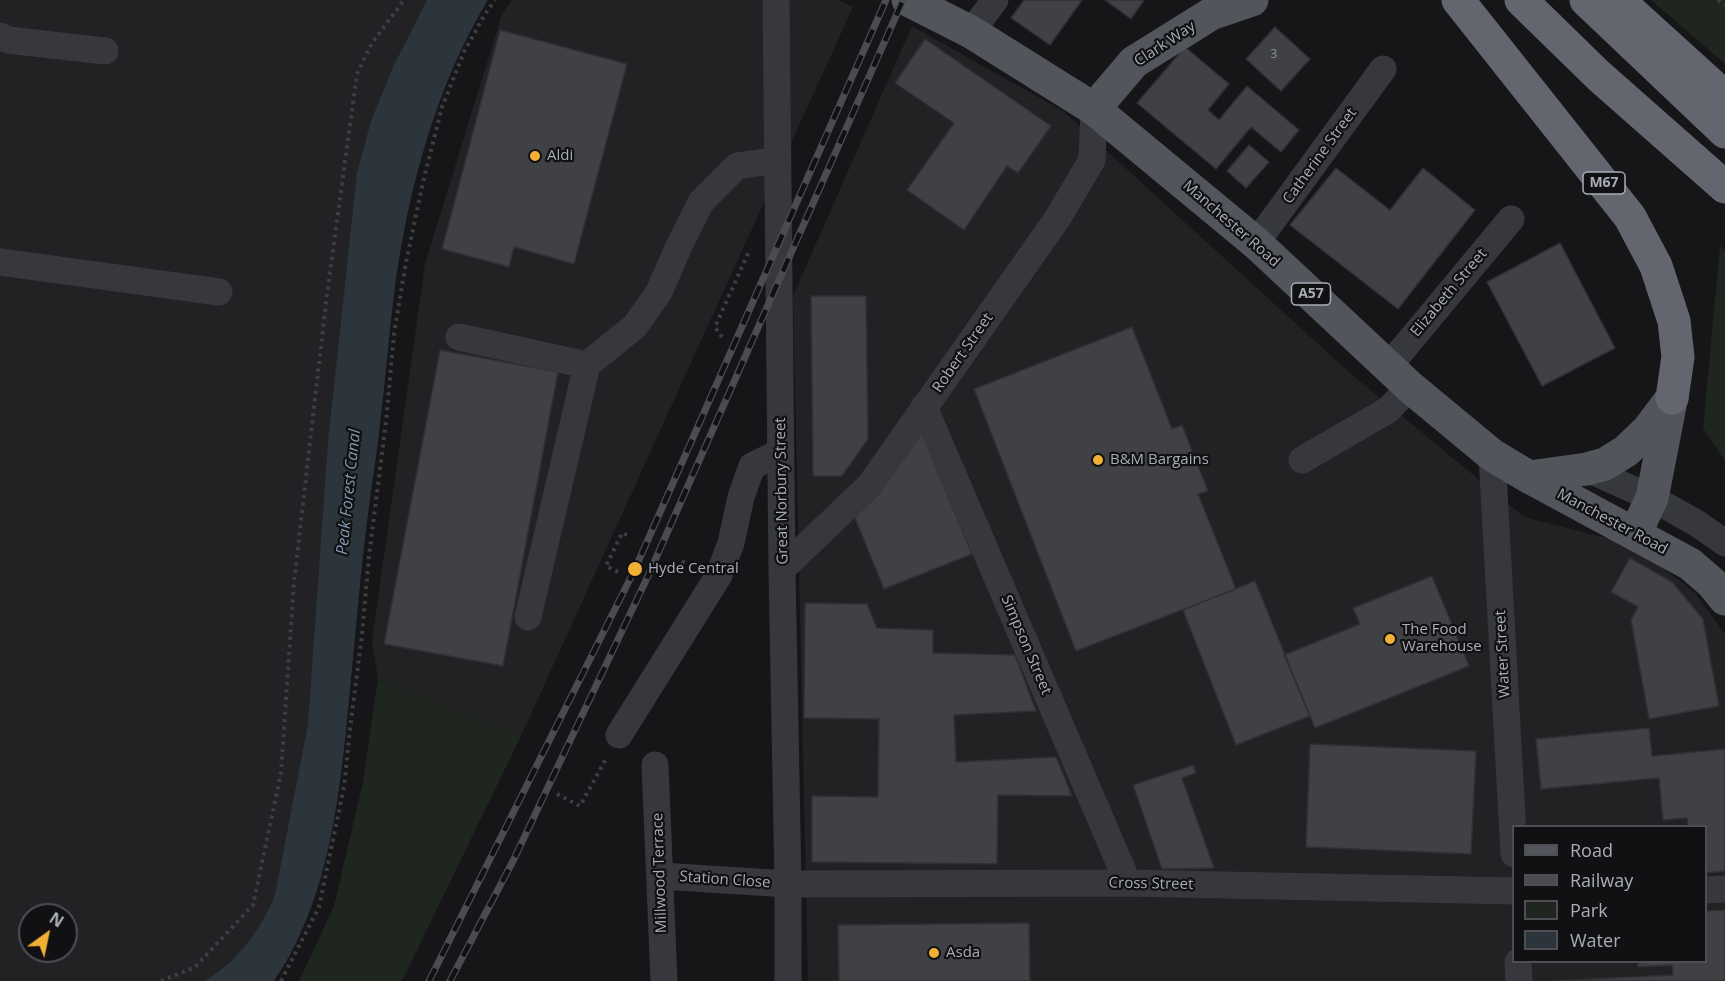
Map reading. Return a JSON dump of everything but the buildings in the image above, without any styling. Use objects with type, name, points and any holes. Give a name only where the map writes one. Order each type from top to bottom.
[{"type":"highway","name":"M67","points":[[1458,0],[1630,217],[1641,237],[1656,266],[1674,321],[1678,357],[1672,398]]},
{"type":"highway","points":[[1521,0],[1599,76],[1725,187]]},
{"type":"highway","points":[[1586,0],[1725,132]]},
{"type":"highway","points":[[1618,0],[1725,97]]},
{"type":"main road","name":"Manchester Road","points":[[908,0],[971,32],[1094,109],[1256,243],[1399,377],[1492,455],[1690,564],[1712,583],[1725,599]]},
{"type":"main road","name":"Clark Way","points":[[1094,109],[1134,62],[1211,14],[1252,0]]},
{"type":"main road","points":[[1529,477],[1587,469],[1605,464],[1626,451],[1648,430],[1672,398]]},
{"type":"main road","points":[[1635,534],[1652,498],[1672,398]]},
{"type":"street","name":"Great Norbury Street","points":[[776,0],[788,981]]},
{"type":"street","points":[[971,32],[995,0]]},
{"type":"street","points":[[0,36],[8,40],[105,51]]},
{"type":"street","name":"Catherine Street","points":[[1256,243],[1383,69]]},
{"type":"street","name":"Robert Street","points":[[782,570],[870,485],[1057,219],[1092,160],[1094,109]]},
{"type":"street","points":[[528,617],[587,365],[635,326],[659,292],[701,202],[737,166],[778,160]]},
{"type":"street","name":"Elizabeth Street","points":[[1302,460],[1388,410],[1399,377],[1511,219]]},
{"type":"street","points":[[0,262],[219,292]]},
{"type":"street","points":[[459,337],[587,365]]},
{"type":"street","name":"Simpson Street","points":[[924,407],[1128,884]]},
{"type":"street","points":[[619,735],[719,574],[731,543],[741,497],[752,466],[781,452]]},
{"type":"street","name":"Water Street","points":[[1492,455],[1512,825]]},
{"type":"street","points":[[1587,469],[1652,498],[1698,524],[1725,543]]},
{"type":"street","name":"Millwood Terrace","points":[[656,765],[664,981]]},
{"type":"street","name":"Station Close","points":[[661,876],[788,884]]},
{"type":"street","name":"Cross Street","points":[[788,884],[1128,884],[1512,891]]},
{"type":"street","points":[[1707,890],[1725,890]]},
{"type":"street","points":[[1518,963],[1519,981]]},
{"type":"path","points":[[161,981],[195,967],[253,905],[281,773],[296,570],[327,294],[357,74],[372,42],[404,0]]},
{"type":"path","points":[[281,981],[318,907],[345,787],[394,334],[406,262],[424,178],[442,107],[459,63],[495,0]]},
{"type":"path","points":[[1718,0],[1725,5]]},
{"type":"path","points":[[722,337],[715,327],[758,230],[778,221]]},
{"type":"path","points":[[618,572],[606,566],[622,532],[627,535]]},
{"type":"path","points":[[557,794],[580,806],[619,735]]},
{"type":"shaded area","points":[[0,0],[462,0],[397,157],[313,808],[245,981],[0,981]]},
{"type":"shaded area","points":[[512,0],[839,0],[853,7],[521,736],[378,679],[372,641],[425,264],[502,14]]},
{"type":"shaded area","points":[[912,26],[1063,111],[1350,373],[1524,517],[1634,545],[1695,593],[1725,634],[1725,981],[808,981],[793,296]]},
{"type":"green space","points":[[1651,0],[1725,0],[1725,64]]},
{"type":"green space","points":[[1720,246],[1725,250],[1725,461],[1703,428]]},
{"type":"green space","points":[[378,679],[521,736],[402,981],[299,981],[334,906],[363,782]]},
{"type":"water","name":"Peak Forest Canal","points":[[427,0],[488,0],[469,34],[438,105],[415,180],[407,218],[394,294],[360,582],[340,783],[324,867],[295,945],[274,981],[205,981],[228,964],[247,944],[263,921],[275,895],[308,724],[328,442],[357,173],[371,121],[393,67]]},
{"type":"railway","points":[[429,981],[635,569],[886,0]]},
{"type":"railway","points":[[450,981],[513,861],[648,576],[903,0]]},
{"type":"place","name":"Aldi","points":[[535,156]]},
{"type":"place","name":"B&M Bargains","points":[[1098,460]]},
{"type":"place","name":"Hyde Central","points":[[635,569]]},
{"type":"place","name":"The Food Warehouse","points":[[1390,639]]},
{"type":"place","name":"Asda","points":[[934,953]]}]
